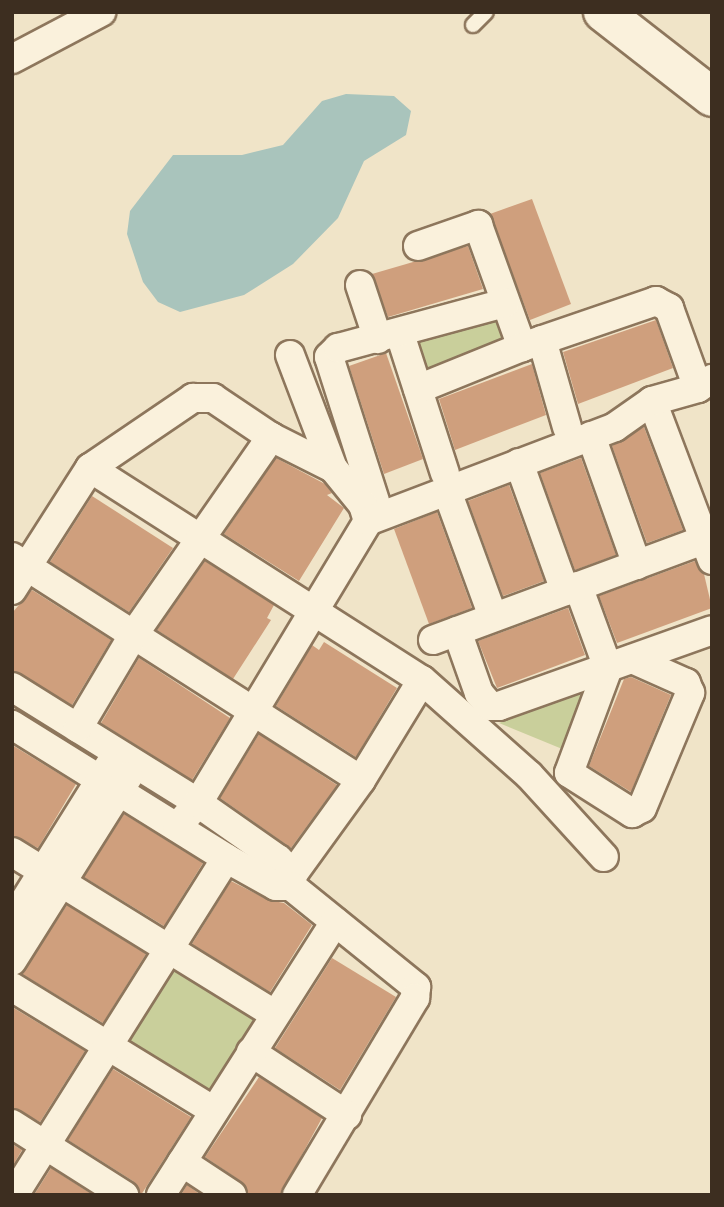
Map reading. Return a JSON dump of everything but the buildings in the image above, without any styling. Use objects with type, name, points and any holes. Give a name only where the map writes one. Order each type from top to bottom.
[{"type":"street","points":[[12,59],[101,12]]},
{"type":"street","points":[[603,12],[712,97]]},
{"type":"street","points":[[418,246],[478,225],[505,303],[532,343],[579,432],[637,565]]},
{"type":"street","points":[[360,285],[418,389],[446,482],[493,617]]},
{"type":"street","points":[[418,389],[532,343],[662,301],[669,308],[705,384],[644,406],[607,412],[579,432],[519,464],[446,482]]},
{"type":"street","points":[[369,509],[328,365],[333,351],[505,303]]},
{"type":"street","points":[[290,355],[333,468],[369,509]]},
{"type":"street","points":[[333,468],[271,437],[203,396],[90,468],[17,571],[248,704],[361,780]]},
{"type":"street","points":[[644,406],[707,550],[637,565],[445,636],[479,694],[490,706],[712,630]]},
{"type":"street","points":[[170,823],[190,799],[369,509],[579,432]]},
{"type":"street","points":[[78,728],[132,637],[271,437]]},
{"type":"street","points":[[519,464],[572,589],[620,663],[686,683],[690,693],[638,812],[632,813],[569,773],[620,663]]},
{"type":"street","points":[[90,468],[202,537],[422,680],[528,775],[604,857]]},
{"type":"street","points":[[12,724],[226,858],[276,886],[292,880],[361,780],[422,680]]},
{"type":"street","points":[[12,687],[190,799],[292,880],[335,922],[416,987],[415,998],[297,1195]]},
{"type":"street","points":[[12,961],[52,877],[126,760]]},
{"type":"street","points":[[12,852],[274,1014]]},
{"type":"street","points":[[13,1195],[226,858]]},
{"type":"street","points":[[12,921],[52,877]]},
{"type":"street","points":[[161,1195],[335,922]]},
{"type":"street","points":[[12,987],[214,1111]]},
{"type":"street","points":[[251,1052],[347,1115]]},
{"type":"street","points":[[12,1124],[124,1195]]},
{"type":"street","points":[[182,1162],[232,1195]]},
{"type":"lane","points":[[472,25],[486,12]]},
{"type":"green space","points":[[503,307],[521,356],[415,393],[398,345]]},
{"type":"green space","points":[[601,682],[572,753],[499,723]]},
{"type":"green space","points":[[170,954],[268,1015],[212,1104],[114,1043]]},
{"type":"water","points":[[346,94],[394,96],[411,111],[406,135],[364,161],[338,218],[293,264],[244,295],[180,312],[158,302],[143,282],[127,234],[130,211],[173,155],[242,155],[283,145],[322,101]]}]
